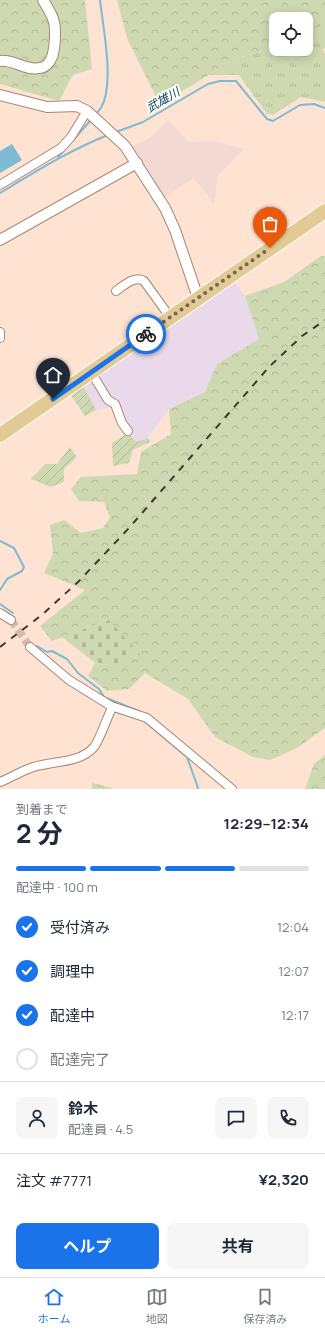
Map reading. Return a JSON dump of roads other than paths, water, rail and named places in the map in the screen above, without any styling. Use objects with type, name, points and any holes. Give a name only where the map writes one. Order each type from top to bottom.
[{"type":"highway","points":[[0,435],[325,211]]},
{"type":"street","points":[[0,61],[6,60],[33,69],[41,68],[48,64],[52,58],[55,34],[50,11],[43,0]]},
{"type":"street","points":[[0,95],[47,107],[77,106],[91,115],[122,144],[137,163],[165,208],[175,230],[198,298]]},
{"type":"street","points":[[0,185],[61,148],[91,115]]},
{"type":"street","points":[[0,240],[137,163]]},
{"type":"street","points":[[116,291],[136,278],[140,278],[144,280],[170,317]]},
{"type":"street","points":[[0,332],[0,338]]},
{"type":"street","points":[[91,372],[108,400],[115,404],[122,423],[128,431]]},
{"type":"street","points":[[0,613],[11,620]]},
{"type":"street","points":[[30,647],[69,680],[111,706],[147,718],[232,789]]},
{"type":"street","points":[[0,782],[39,765],[76,758],[86,754],[95,746],[111,710],[111,706]]},
{"type":"water","points":[[12,144],[22,160],[0,173],[0,151]]},
{"type":"waterway","points":[[95,115],[101,108],[105,98],[108,71],[100,0]]},
{"type":"waterway","name":"武雄川","points":[[116,132],[143,122],[208,84],[220,81],[236,81],[267,119],[273,121],[300,105],[314,104],[325,108]]},
{"type":"waterway","points":[[58,157],[91,120]]},
{"type":"waterway","name":"武雄川","points":[[0,193],[66,154],[108,135]]},
{"type":"waterway","points":[[0,541],[14,548],[24,567],[22,571],[7,579],[0,590]]},
{"type":"waterway","points":[[0,604],[13,613]]},
{"type":"waterway","points":[[37,646],[47,652],[52,651],[67,659],[78,673],[99,689],[104,697],[141,712],[142,714]]},
{"type":"waterway","points":[[143,720],[187,757],[198,789]]},
{"type":"tunnel","points":[[11,620],[30,647]]},
{"type":"railway","points":[[0,647],[43,614],[79,581],[129,528],[269,367],[302,336],[325,320]]}]
